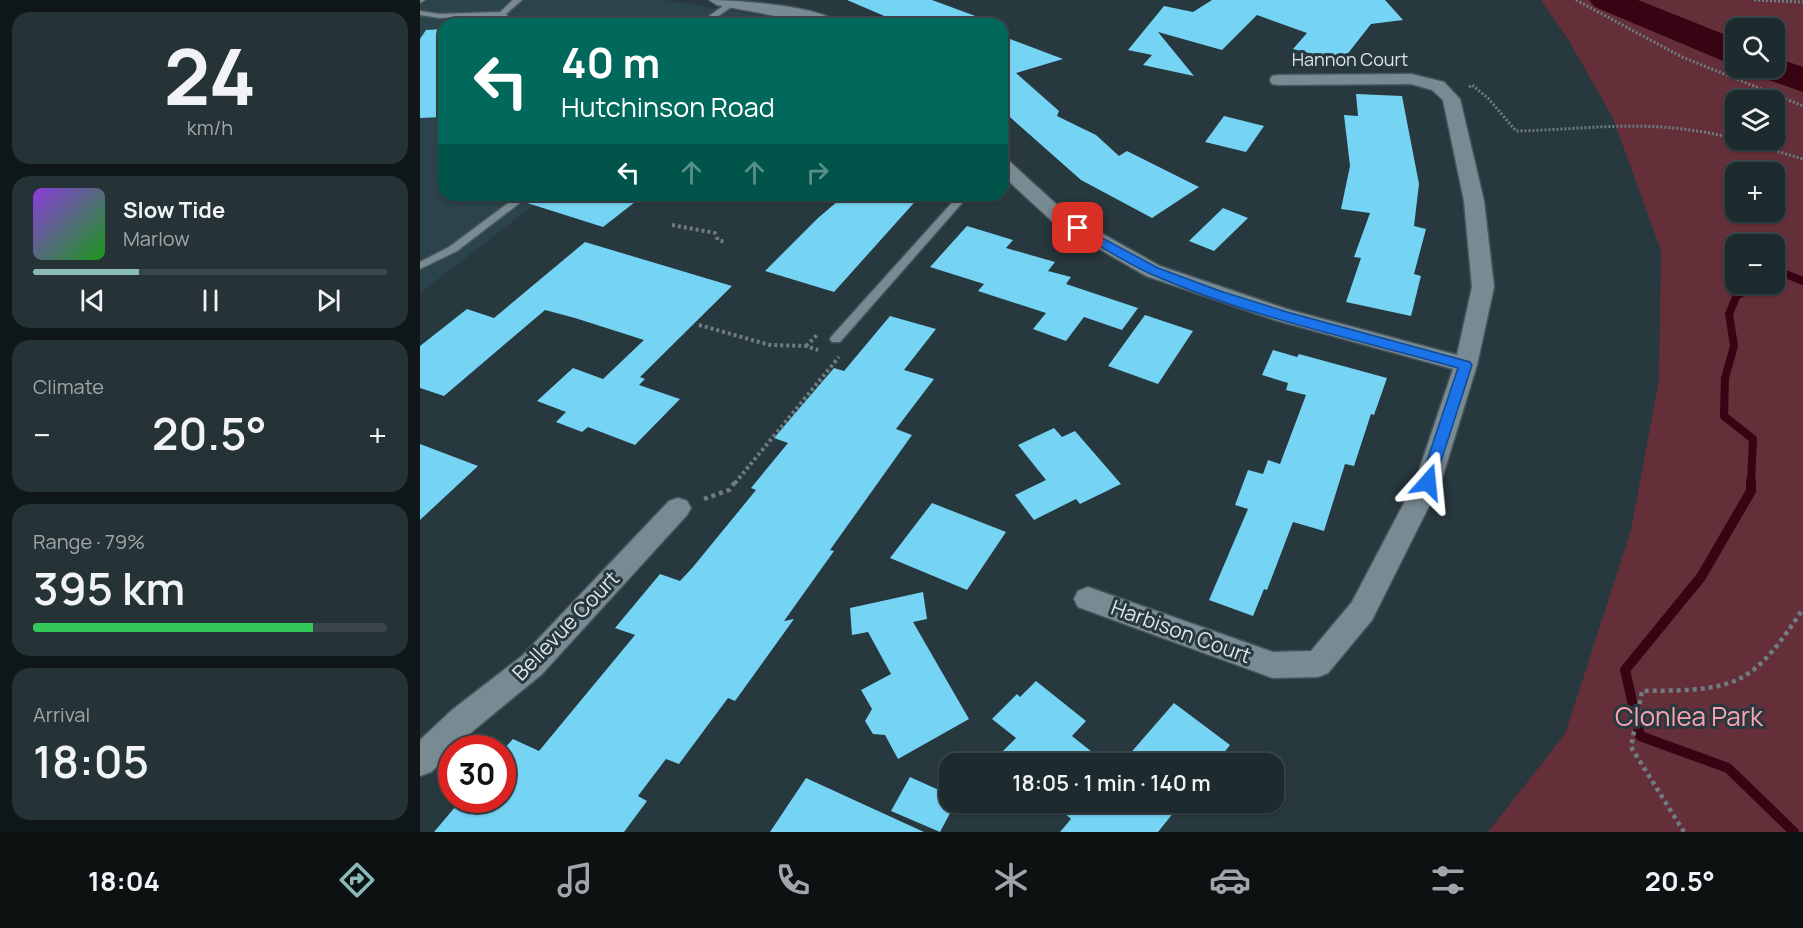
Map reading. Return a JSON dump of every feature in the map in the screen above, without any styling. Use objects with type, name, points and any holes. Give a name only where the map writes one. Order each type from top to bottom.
[{"type":"street","points":[[717,0],[818,18]]},
{"type":"street","name":"Hannon Court","points":[[1278,80],[1411,79],[1438,86],[1451,99]]},
{"type":"street","points":[[1008,170],[1060,218],[1153,271],[1283,315],[1466,365],[1483,287],[1474,201],[1451,99]]},
{"type":"street","name":"Harbison Court","points":[[1088,599],[1273,665],[1318,664],[1362,611],[1428,482],[1466,365]]},
{"type":"street","name":"Bellevue Court","points":[[420,761],[463,720],[532,665],[678,508]]},
{"type":"lane","points":[[420,13],[440,16],[502,14],[518,0]]},
{"type":"lane","points":[[711,18],[733,3]]},
{"type":"lane","points":[[502,14],[503,18]]},
{"type":"lane","points":[[420,266],[453,249],[517,201]]},
{"type":"lane","points":[[836,339],[959,201]]},
{"type":"path","points":[[1576,0],[1682,57],[1803,106]]},
{"type":"path","points":[[1754,0],[1803,2]]},
{"type":"path","points":[[1451,99],[1472,85],[1488,98],[1516,131],[1577,130],[1599,126],[1665,127],[1701,131],[1803,159]]},
{"type":"path","points":[[672,225],[716,233],[718,240],[725,242]]},
{"type":"path","points":[[678,508],[729,490],[839,357],[806,346],[770,345],[699,325]]},
{"type":"path","points":[[1684,832],[1631,747],[1642,691],[1697,688],[1744,676],[1771,652],[1803,609]]},
{"type":"shaded area","points":[[420,0],[665,0],[777,18],[438,18],[438,201],[539,201],[420,293]]},
{"type":"green space","name":"Clonlea Park","points":[[1541,0],[1803,0],[1803,832],[1488,832],[1565,734],[1631,530],[1659,380],[1661,251],[1613,118],[1569,41]]},
{"type":"building","points":[[847,0],[932,0],[981,18],[889,18]]},
{"type":"building","points":[[1212,0],[1385,0],[1403,20],[1371,24],[1342,61],[1293,49],[1307,33],[1257,15],[1222,50],[1158,32],[1194,76],[1143,65],[1152,55],[1128,50],[1164,6],[1193,12]]},
{"type":"building","points":[[438,29],[438,117],[420,118],[420,39],[426,30]]},
{"type":"building","points":[[1008,38],[1063,59],[1016,73],[1059,111],[1057,116],[1096,135],[1119,156],[1127,151],[1199,187],[1152,218],[1081,180],[1008,115]]},
{"type":"building","points":[[1356,94],[1402,96],[1419,184],[1414,226],[1426,229],[1414,274],[1421,276],[1411,316],[1346,302],[1361,258],[1354,257],[1370,213],[1341,209],[1350,166],[1344,115],[1358,116]]},
{"type":"building","points":[[1224,116],[1264,126],[1246,152],[1205,142]]},
{"type":"building","points":[[525,201],[636,201],[603,227]]},
{"type":"building","points":[[838,201],[916,201],[834,292],[765,271]]},
{"type":"building","points":[[1223,208],[1248,218],[1214,251],[1189,241]]},
{"type":"building","points":[[967,226],[1013,240],[1006,248],[1055,262],[1048,271],[1071,277],[1066,284],[1138,308],[1122,330],[1084,317],[1066,341],[1033,329],[1046,313],[978,291],[984,284],[930,267]]},
{"type":"building","points":[[585,242],[732,286],[640,377],[645,379],[639,385],[680,399],[635,445],[588,427],[582,432],[556,422],[566,412],[537,401],[573,368],[603,379],[644,340],[545,310],[444,396],[420,388],[420,346],[467,309],[494,318]]},
{"type":"building","points":[[1145,315],[1193,331],[1158,384],[1108,366]]},
{"type":"building","points":[[890,316],[936,329],[904,370],[934,379],[896,429],[912,435],[830,550],[834,551],[784,621],[794,619],[735,701],[728,698],[679,764],[666,759],[638,796],[647,801],[624,832],[434,832],[450,813],[516,813],[516,740],[539,751],[635,635],[615,628],[660,574],[680,581],[693,567],[756,490],[751,488],[788,443],[774,438],[834,368],[844,371]]},
{"type":"building","points":[[1273,350],[1297,357],[1299,354],[1387,378],[1374,415],[1371,414],[1354,466],[1345,464],[1324,531],[1293,522],[1267,590],[1264,589],[1253,616],[1209,600],[1248,509],[1235,505],[1248,470],[1263,474],[1268,460],[1280,464],[1306,395],[1286,390],[1288,383],[1262,375]]},
{"type":"building","points":[[1054,428],[1062,437],[1075,431],[1121,484],[1080,504],[1076,499],[1034,520],[1015,495],[1046,480],[1018,445]]},
{"type":"building","points":[[420,444],[478,466],[420,520]]},
{"type":"building","points":[[932,503],[1006,532],[967,590],[890,558]]},
{"type":"building","points":[[923,592],[927,619],[913,622],[969,719],[898,759],[885,735],[873,734],[865,721],[872,709],[861,690],[891,674],[868,632],[852,635],[850,608]]},
{"type":"building","points":[[1036,681],[1086,721],[1072,736],[1093,753],[1001,753],[1016,738],[992,719],[1017,694],[1020,697]]},
{"type":"building","points":[[1174,703],[1230,745],[1224,753],[1131,753]]},
{"type":"building","points":[[910,777],[939,790],[939,813],[950,813],[940,832],[891,811]]},
{"type":"building","points":[[806,778],[924,832],[770,832]]},
{"type":"building","points":[[1064,813],[1173,813],[1158,832],[1060,832],[1071,819]]},
{"type":"waterway","points":[[1607,0],[1725,48]]},
{"type":"waterway","points":[[1785,73],[1803,80]]},
{"type":"waterway","points":[[1785,274],[1803,281]]},
{"type":"waterway","points":[[1739,294],[1729,314],[1734,346],[1725,378],[1724,416],[1753,439],[1751,483]]},
{"type":"waterway","points":[[1751,483],[1751,491],[1701,577],[1625,670],[1640,736],[1728,768],[1794,832]]},
{"type":"route","points":[[1078,228],[1153,271],[1216,294],[1283,315],[1466,365],[1428,482]]}]
